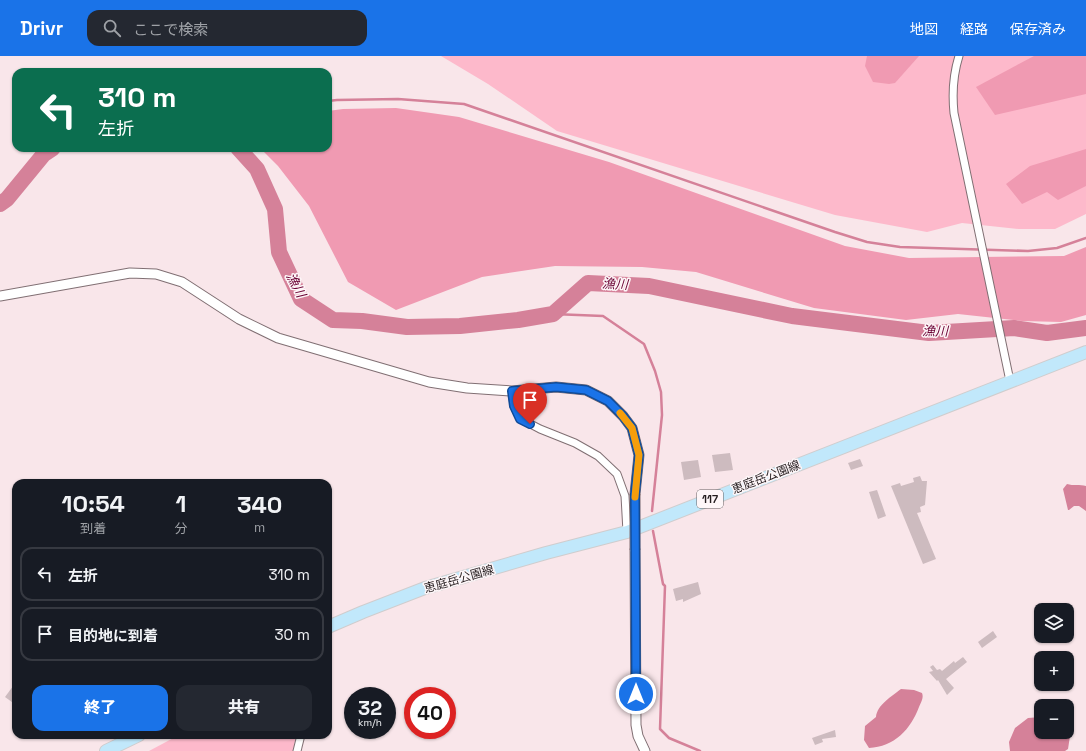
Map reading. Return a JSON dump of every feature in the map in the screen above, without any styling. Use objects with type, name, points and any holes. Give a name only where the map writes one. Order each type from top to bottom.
[{"type":"main road","name":"恵庭岳公園線","points":[[332,625],[425,588],[546,553],[627,532],[1086,352]]},
{"type":"main road","points":[[106,751],[131,739]]},
{"type":"street","points":[[959,56],[954,77],[954,113],[1010,381]]},
{"type":"street","points":[[0,296],[130,273],[156,274],[182,282],[239,319],[278,338],[429,382],[467,388],[512,391],[556,387],[586,390],[608,401],[623,416],[632,428],[639,455],[635,494],[636,725],[638,736],[645,751]]},
{"type":"street","points":[[512,391],[514,406],[520,419],[575,443],[598,456],[617,474],[625,496],[627,532]]},
{"type":"street","points":[[297,751],[300,739]]},
{"type":"shaded area","points":[[441,56],[1086,56],[1086,214],[1055,229],[1019,229],[962,223],[927,232],[835,215],[557,131],[488,84]]},
{"type":"shaded area","points":[[867,56],[919,56],[895,83],[889,84],[873,82],[865,66]]},
{"type":"shaded area","points":[[1034,56],[1086,56],[1086,94],[995,115],[976,87]]},
{"type":"shaded area","points":[[396,108],[459,117],[609,162],[845,246],[909,258],[1064,256],[1086,247],[1086,315],[1061,322],[1022,321],[958,314],[906,320],[814,308],[696,272],[642,267],[555,266],[482,277],[396,310],[348,282],[309,206],[278,166],[264,152],[332,152],[332,110]]},
{"type":"shaded area","points":[[1086,149],[1086,186],[1058,200],[1047,192],[1022,204],[1006,184],[1030,166]]},
{"type":"shaded area","points":[[1067,484],[1086,486],[1086,511],[1079,506],[1074,506],[1068,510],[1063,489]]},
{"type":"shaded area","points":[[901,689],[914,690],[922,693],[923,697],[916,715],[906,729],[894,740],[878,747],[869,748],[864,740],[865,726],[876,717],[882,705]]},
{"type":"shaded area","points":[[1028,718],[1034,718],[1034,739],[1070,739],[1068,749],[1065,751],[1010,751],[1009,742],[1015,728]]},
{"type":"shaded area","points":[[172,739],[295,739],[293,751],[149,751]]},
{"type":"building","points":[[730,453],[733,470],[715,472],[712,455]]},
{"type":"building","points":[[860,459],[863,466],[851,470],[848,463]]},
{"type":"building","points":[[698,460],[701,477],[684,480],[681,462]]},
{"type":"building","points":[[920,476],[922,481],[927,481],[925,505],[920,507],[921,512],[917,513],[936,559],[923,564],[891,486],[900,483],[901,486],[914,482],[913,478]]},
{"type":"building","points":[[877,490],[886,516],[878,519],[869,492]]},
{"type":"building","points":[[698,582],[701,594],[683,602],[683,599],[676,601],[673,589]]},
{"type":"building","points":[[993,631],[997,637],[982,648],[978,642]]},
{"type":"building","points":[[963,657],[967,662],[946,679],[954,688],[947,695],[938,680],[937,681],[929,672],[933,671],[930,667],[933,665],[937,670],[940,669],[942,671],[954,661],[955,663]]},
{"type":"building","points":[[12,687],[12,702],[5,697]]},
{"type":"building","points":[[835,730],[836,737],[822,739],[823,742],[815,745],[812,738]]},
{"type":"waterway","points":[[332,101],[398,99],[464,104],[867,242],[900,247],[1028,251],[1057,248],[1086,238]]},
{"type":"waterway","name":"漁川","points":[[0,204],[7,199],[47,152]]},
{"type":"waterway","name":"漁川","points":[[242,152],[257,169],[275,209],[279,252],[301,299],[333,320],[362,321],[407,327],[460,326],[518,320],[553,314],[588,283],[649,286],[792,316],[929,333],[1014,328],[1047,333],[1086,328]]},
{"type":"waterway","points":[[553,314],[603,316],[644,344],[655,371],[661,392],[662,415],[652,511]]},
{"type":"waterway","points":[[653,531],[663,584],[665,586],[660,729],[669,738],[700,751]]},
{"type":"slow traffic","points":[[620,413],[632,428],[639,455],[635,497]]},
{"type":"route","points":[[530,424],[520,419],[514,406],[512,391],[556,387],[586,390],[608,401],[623,416],[632,428],[639,455],[635,494],[636,694]]}]
